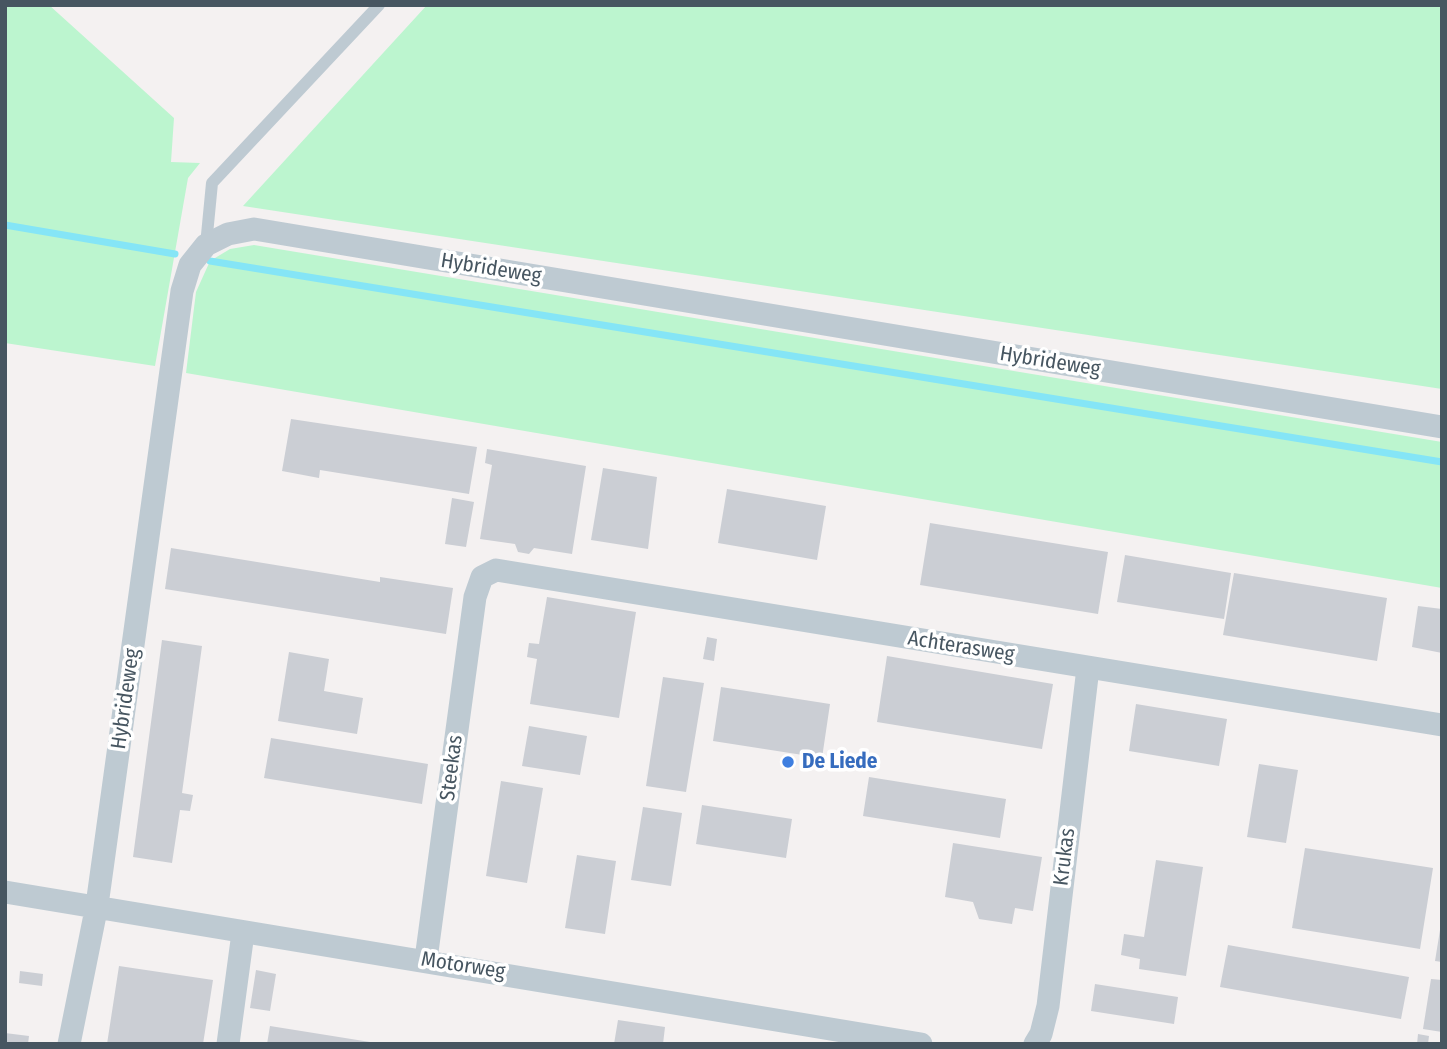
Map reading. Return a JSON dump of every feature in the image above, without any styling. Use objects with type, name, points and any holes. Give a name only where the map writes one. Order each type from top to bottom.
[{"type":"street","name":"Hybrideweg","points":[[69,1044],[97,905],[182,291],[190,265],[206,245],[228,234],[254,229],[1442,427]]},
{"type":"street","name":"Achterasweg","points":[[482,577],[496,570],[1442,725]]},
{"type":"street","name":"Steekas","points":[[426,960],[475,597],[482,577]]},
{"type":"street","name":"Krukas","points":[[1035,1044],[1048,1006],[1088,668]]},
{"type":"street","name":"Motorweg","points":[[5,892],[97,905],[243,933],[426,960],[921,1044]]},
{"type":"street","points":[[228,1044],[243,933]]},
{"type":"lane","points":[[206,245],[212,183],[379,5]]},
{"type":"green space","points":[[5,5],[49,5],[174,118],[171,162],[200,163],[188,178],[155,366],[5,343]]},
{"type":"green space","points":[[427,5],[1442,5],[1442,389],[243,206]]},
{"type":"green space","points":[[254,245],[1442,442],[1442,588],[186,373],[196,292],[210,261],[230,249]]},
{"type":"building","points":[[291,419],[477,447],[469,494],[320,470],[319,478],[282,471]]},
{"type":"building","points":[[487,449],[586,466],[572,554],[534,548],[529,554],[518,552],[515,544],[480,539],[492,465],[485,463]]},
{"type":"building","points":[[603,468],[657,477],[648,549],[591,540]]},
{"type":"building","points":[[727,489],[826,506],[817,560],[718,543]]},
{"type":"building","points":[[452,498],[474,502],[466,547],[445,544]]},
{"type":"building","points":[[930,523],[1108,552],[1098,614],[920,585]]},
{"type":"building","points":[[171,548],[380,582],[380,577],[453,588],[446,634],[165,589]]},
{"type":"building","points":[[1125,555],[1231,573],[1224,619],[1117,602]]},
{"type":"building","points":[[1234,573],[1387,598],[1377,661],[1223,635]]},
{"type":"building","points":[[547,597],[636,612],[619,718],[530,704],[537,659],[527,657],[529,643],[539,644]]},
{"type":"building","points":[[1418,606],[1442,609],[1442,653],[1412,647]]},
{"type":"building","points":[[707,637],[717,639],[714,661],[703,659]]},
{"type":"building","points":[[162,640],[202,646],[182,793],[193,795],[190,811],[180,810],[172,863],[133,857]]},
{"type":"building","points":[[289,652],[329,659],[324,691],[363,698],[357,734],[278,721]]},
{"type":"building","points":[[887,656],[1053,684],[1042,749],[877,722]]},
{"type":"building","points":[[663,677],[704,683],[686,792],[646,786]]},
{"type":"building","points":[[721,687],[830,704],[822,758],[713,741]]},
{"type":"building","points":[[1136,704],[1227,719],[1219,766],[1129,751]]},
{"type":"building","points":[[529,726],[587,736],[580,775],[522,766]]},
{"type":"building","points":[[271,738],[428,764],[422,804],[264,778]]},
{"type":"building","points":[[1259,764],[1298,770],[1286,843],[1247,837]]},
{"type":"building","points":[[869,777],[1006,799],[1000,838],[863,816]]},
{"type":"building","points":[[501,781],[543,788],[527,883],[486,876]]},
{"type":"building","points":[[702,805],[792,819],[786,858],[696,844]]},
{"type":"building","points":[[643,807],[682,813],[671,886],[631,880]]},
{"type":"building","points":[[953,843],[1042,857],[1033,911],[1015,908],[1012,924],[979,919],[973,902],[945,897]]},
{"type":"building","points":[[1305,848],[1433,868],[1420,949],[1292,928]]},
{"type":"building","points":[[577,855],[616,861],[605,934],[565,928]]},
{"type":"building","points":[[1156,860],[1203,867],[1186,976],[1139,969],[1140,959],[1121,955],[1124,934],[1144,937]]},
{"type":"building","points":[[1442,930],[1442,962],[1435,961]]},
{"type":"building","points":[[1228,945],[1409,977],[1401,1019],[1220,987]]},
{"type":"building","points":[[119,966],[213,980],[203,1044],[107,1044]]},
{"type":"building","points":[[256,970],[276,974],[270,1011],[250,1008]]},
{"type":"building","points":[[20,971],[43,974],[42,986],[19,983]]},
{"type":"building","points":[[1431,979],[1442,980],[1442,1032],[1423,1029]]},
{"type":"building","points":[[1095,984],[1178,997],[1174,1024],[1091,1011]]},
{"type":"building","points":[[618,1020],[665,1027],[663,1044],[614,1044]]},
{"type":"building","points":[[270,1026],[370,1042],[267,1044]]},
{"type":"building","points":[[5,1033],[29,1036],[28,1044],[5,1044]]},
{"type":"building","points":[[1418,1034],[1429,1036],[1428,1044],[1417,1044]]},
{"type":"waterway","points":[[5,225],[175,254]]},
{"type":"waterway","points":[[210,261],[1442,462]]},
{"type":"place","name":"De Liede","points":[[788,762]]}]
